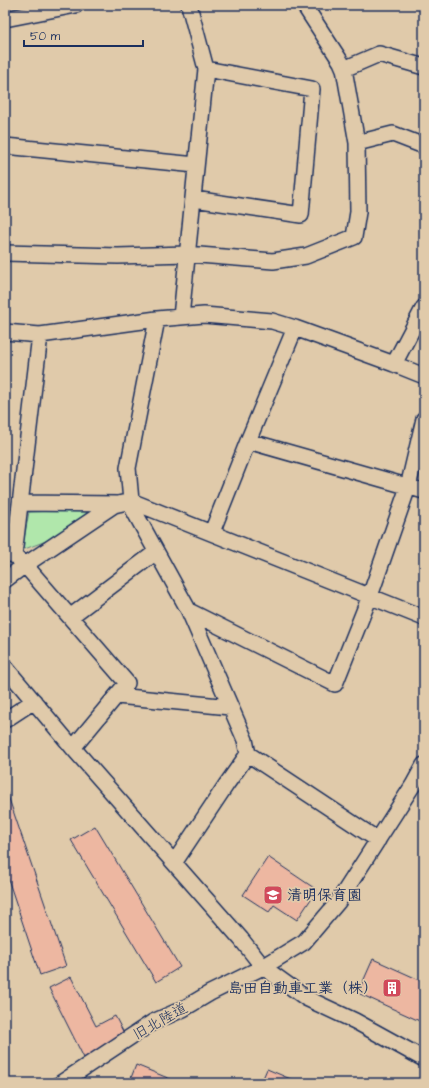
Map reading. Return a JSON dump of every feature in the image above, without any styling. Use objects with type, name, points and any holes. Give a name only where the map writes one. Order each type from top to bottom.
[{"type":"street","points":[[5,18],[76,5]]},
{"type":"street","points":[[181,317],[206,69],[189,5]]},
{"type":"street","points":[[5,253],[118,256],[187,254],[273,260],[306,256],[354,237],[358,212],[357,143],[344,70],[341,62],[304,5]]},
{"type":"street","points":[[344,70],[379,54],[424,67]]},
{"type":"street","points":[[194,199],[301,215],[312,89],[206,69]]},
{"type":"street","points":[[357,143],[393,134],[424,146]]},
{"type":"street","points":[[5,146],[196,165]]},
{"type":"street","points":[[394,364],[424,307]]},
{"type":"street","points":[[5,332],[40,335],[157,319],[204,315],[272,321],[295,328],[424,376]]},
{"type":"street","points":[[124,502],[128,468],[157,319]]},
{"type":"street","points":[[212,532],[248,440],[295,328]]},
{"type":"street","points":[[40,335],[21,504],[10,554],[25,565],[127,683],[73,748]]},
{"type":"street","points":[[189,611],[335,684],[370,596],[408,487],[424,419]]},
{"type":"street","points":[[248,440],[424,491]]},
{"type":"street","points":[[124,502],[134,511],[189,611],[245,740],[248,754],[378,840]]},
{"type":"street","points":[[5,580],[114,505],[124,502]]},
{"type":"street","points":[[21,504],[124,502],[212,532],[424,618]]},
{"type":"street","points":[[70,617],[156,552]]},
{"type":"street","points":[[5,667],[73,748],[263,967],[306,998],[355,1021],[424,1059]]},
{"type":"street","points":[[117,696],[230,707]]},
{"type":"street","points":[[5,720],[34,701]]},
{"type":"street","points":[[174,864],[248,754]]},
{"type":"street","name":"旧北陸道","points":[[61,1083],[153,1022],[183,1009],[210,993],[263,967],[304,942],[338,902],[413,785],[424,765]]},
{"type":"green space","points":[[102,509],[62,535],[22,550],[29,512]]},
{"type":"building","points":[[5,790],[66,966],[40,975],[5,870]]},
{"type":"building","points":[[95,826],[180,967],[156,982],[71,840]]},
{"type":"building","points":[[268,857],[317,890],[297,920],[274,905],[269,912],[243,895]]},
{"type":"building","name":"島田自動車工業（株）","points":[[373,959],[424,982],[424,1023],[358,993]]},
{"type":"building","points":[[71,977],[96,1026],[115,1016],[126,1037],[84,1058],[49,988]]},
{"type":"building","points":[[136,1065],[180,1083],[129,1083]]},
{"type":"building","points":[[267,1069],[300,1083],[261,1083]]},
{"type":"place","name":"清明保育園","points":[[273,895]]},
{"type":"place","name":"島田自動車工業（株）","points":[[392,988]]}]
